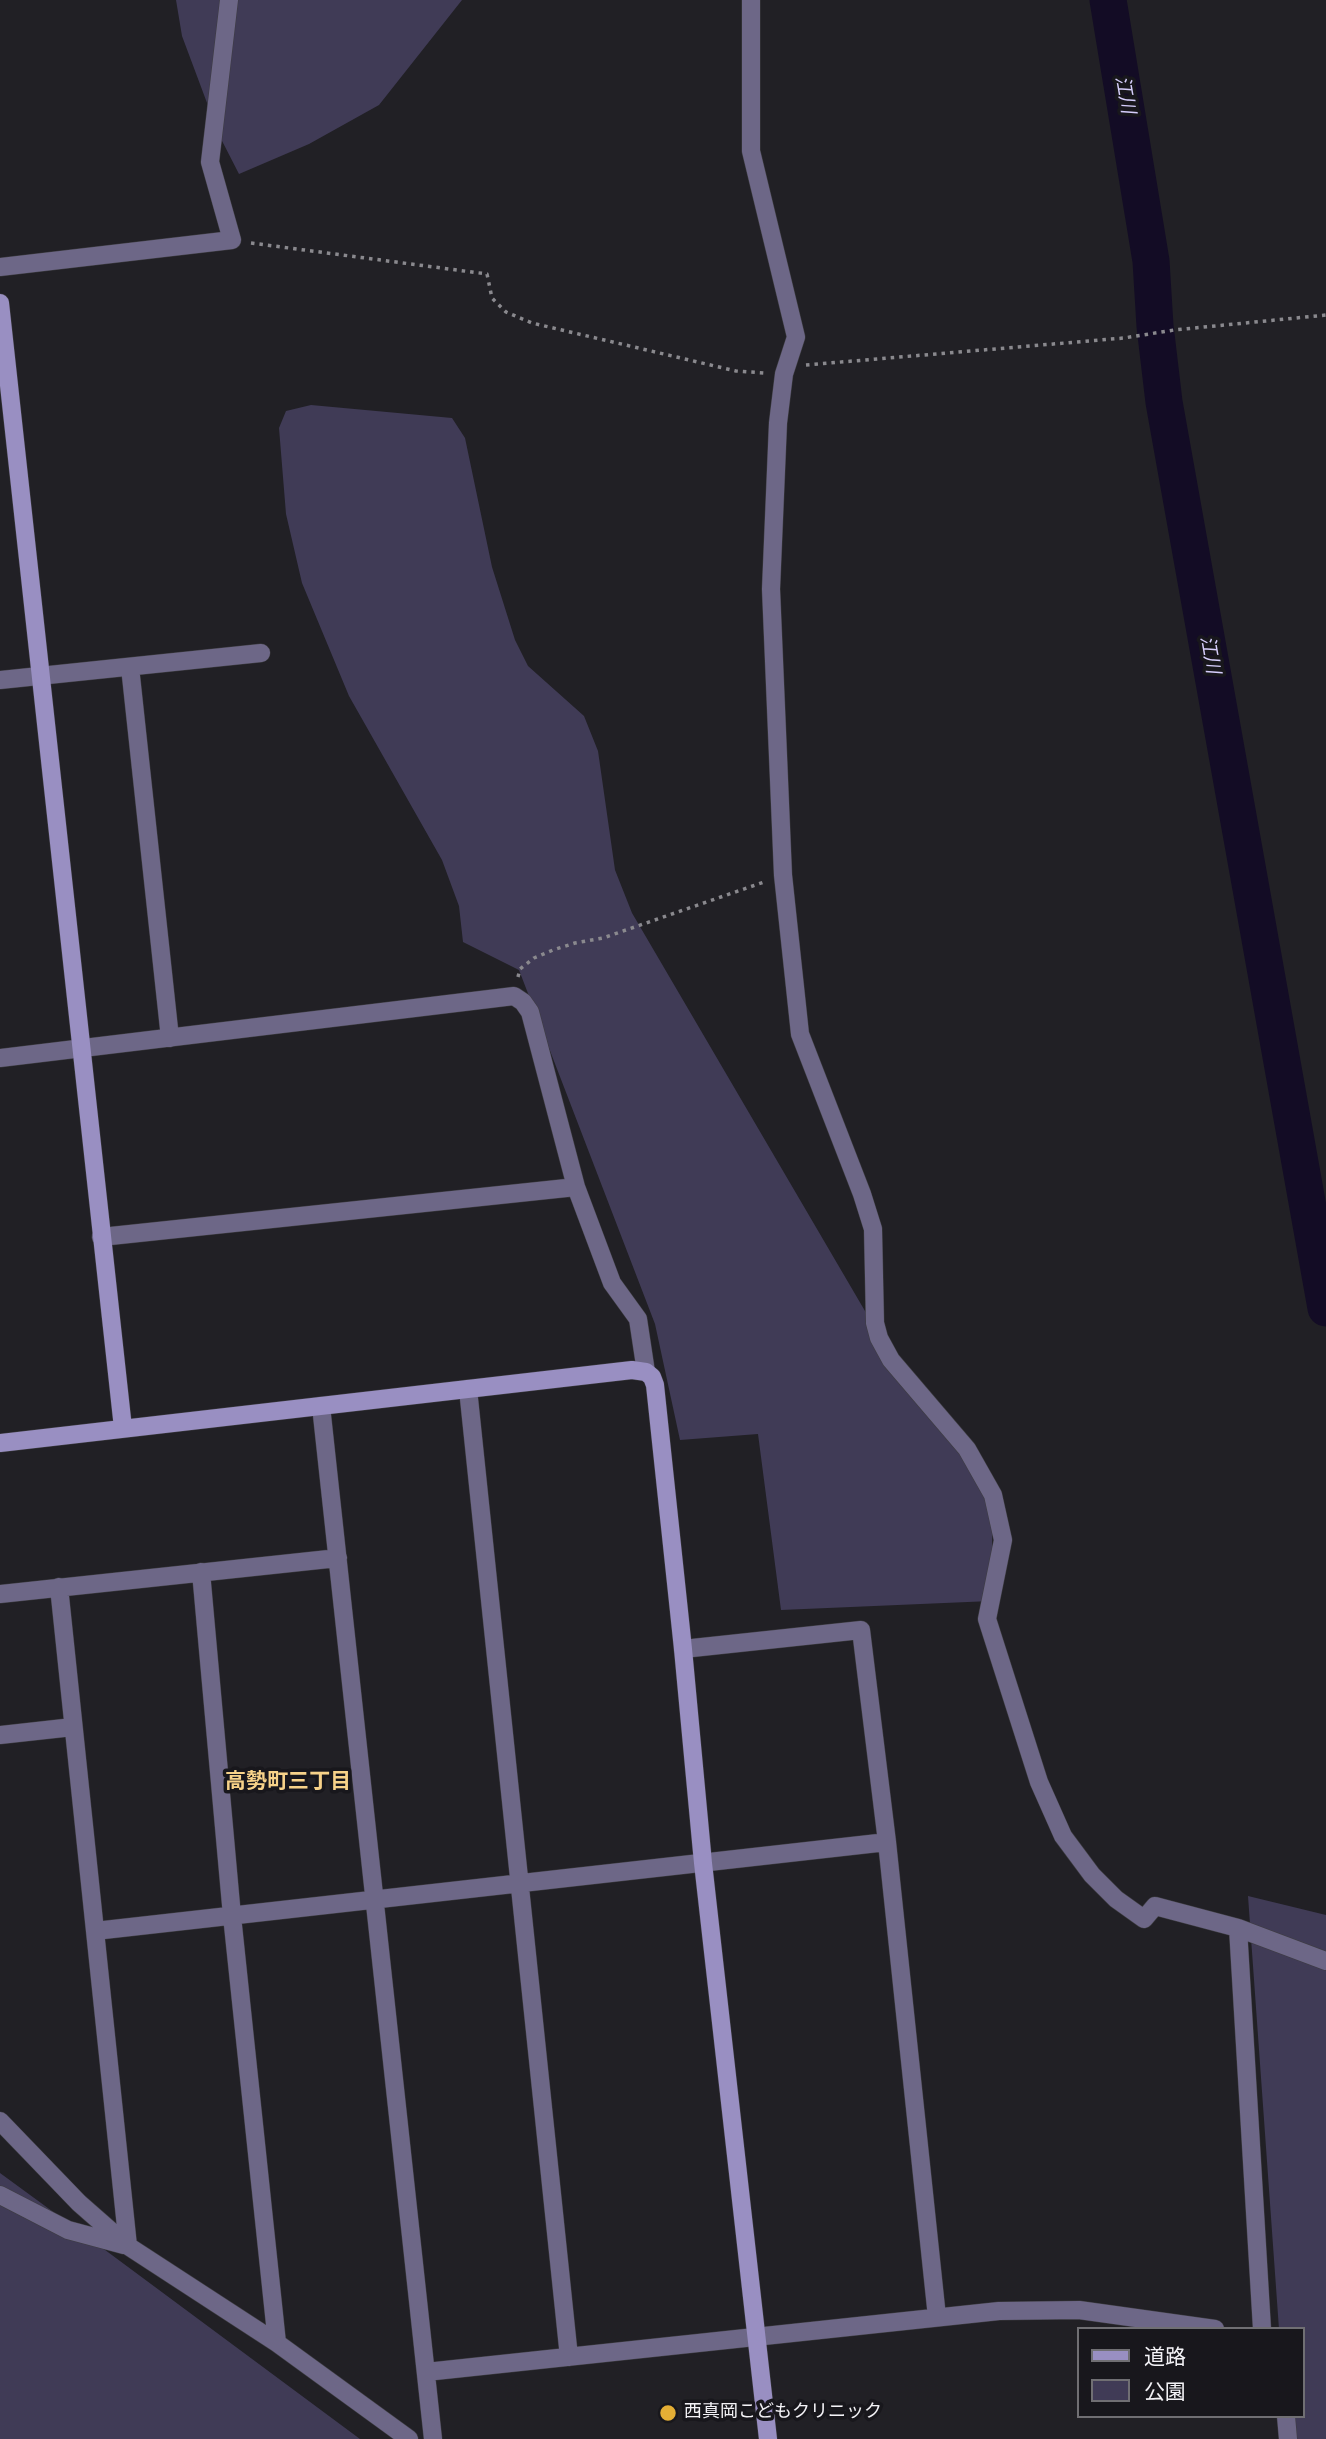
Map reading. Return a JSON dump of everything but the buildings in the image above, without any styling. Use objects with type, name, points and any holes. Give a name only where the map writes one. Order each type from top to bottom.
[{"type":"street","points":[[0,267],[232,240],[210,162],[229,0]]},
{"type":"street","points":[[751,0],[751,151],[796,337],[785,370],[778,423],[771,589],[783,875],[800,1034],[873,1229],[876,1322],[879,1338],[891,1360],[967,1449],[993,1495],[1003,1539],[987,1619],[1039,1782],[1063,1836],[1091,1875],[1116,1899],[1144,1919],[1155,1906],[1238,1928],[1326,1961]]},
{"type":"street","points":[[0,303],[4,392],[39,676],[123,1427]]},
{"type":"street","points":[[0,680],[261,653]]},
{"type":"street","points":[[130,667],[170,1038]]},
{"type":"street","points":[[0,1058],[514,996],[523,1002],[530,1012],[576,1187],[612,1283],[638,1319],[646,1372],[655,1385],[703,1863],[768,2439]]},
{"type":"street","points":[[101,1237],[576,1187]]},
{"type":"street","points":[[0,1443],[632,1370],[646,1372]]},
{"type":"street","points":[[468,1389],[569,2357]]},
{"type":"street","points":[[321,1406],[433,2439]]},
{"type":"street","points":[[0,1594],[338,1558]]},
{"type":"street","points":[[201,1572],[232,1916],[277,2343]]},
{"type":"street","points":[[59,1587],[128,2246]]},
{"type":"street","points":[[683,1649],[861,1630],[887,1842],[937,2317]]},
{"type":"street","points":[[0,1735],[73,1727]]},
{"type":"street","points":[[95,1931],[887,1842]]},
{"type":"street","points":[[1238,1928],[1262,2327]]},
{"type":"street","points":[[0,2121],[79,2203],[128,2246],[277,2343],[409,2439]]},
{"type":"street","points":[[0,2195],[68,2230],[128,2246]]},
{"type":"street","points":[[426,2372],[999,2311],[1079,2310],[1201,2327]]},
{"type":"street","points":[[1286,2418],[1288,2439]]},
{"type":"path","points":[[232,240],[487,274],[492,298],[506,312],[532,323],[736,371],[785,370],[1326,315]]},
{"type":"path","points":[[514,996],[520,969],[534,958],[575,943],[603,938],[783,875]]},
{"type":"green space","points":[[176,0],[462,0],[379,105],[309,144],[239,174],[219,135],[182,36]]},
{"type":"green space","points":[[311,405],[452,418],[465,438],[492,567],[515,640],[528,666],[584,716],[598,751],[615,870],[632,913],[865,1311],[993,1495],[991,1601],[781,1610],[758,1434],[680,1440],[655,1324],[519,970],[463,942],[459,906],[442,860],[349,696],[302,583],[286,514],[279,428],[286,411]]},
{"type":"green space","points":[[1248,1896],[1326,1915],[1326,2439],[1287,2439],[1286,2418],[1305,2418],[1305,2327],[1279,2327]]},
{"type":"green space","points":[[0,2173],[93,2241],[360,2439],[0,2439]]},
{"type":"waterway","name":"江川","points":[[1108,0],[1151,261],[1164,402],[1326,1308]]},
{"type":"place","name":"西真岡こどもクリニック","points":[[668,2413]]},
{"type":"district","name":"高勢町三丁目","points":[[288,1783]]}]
